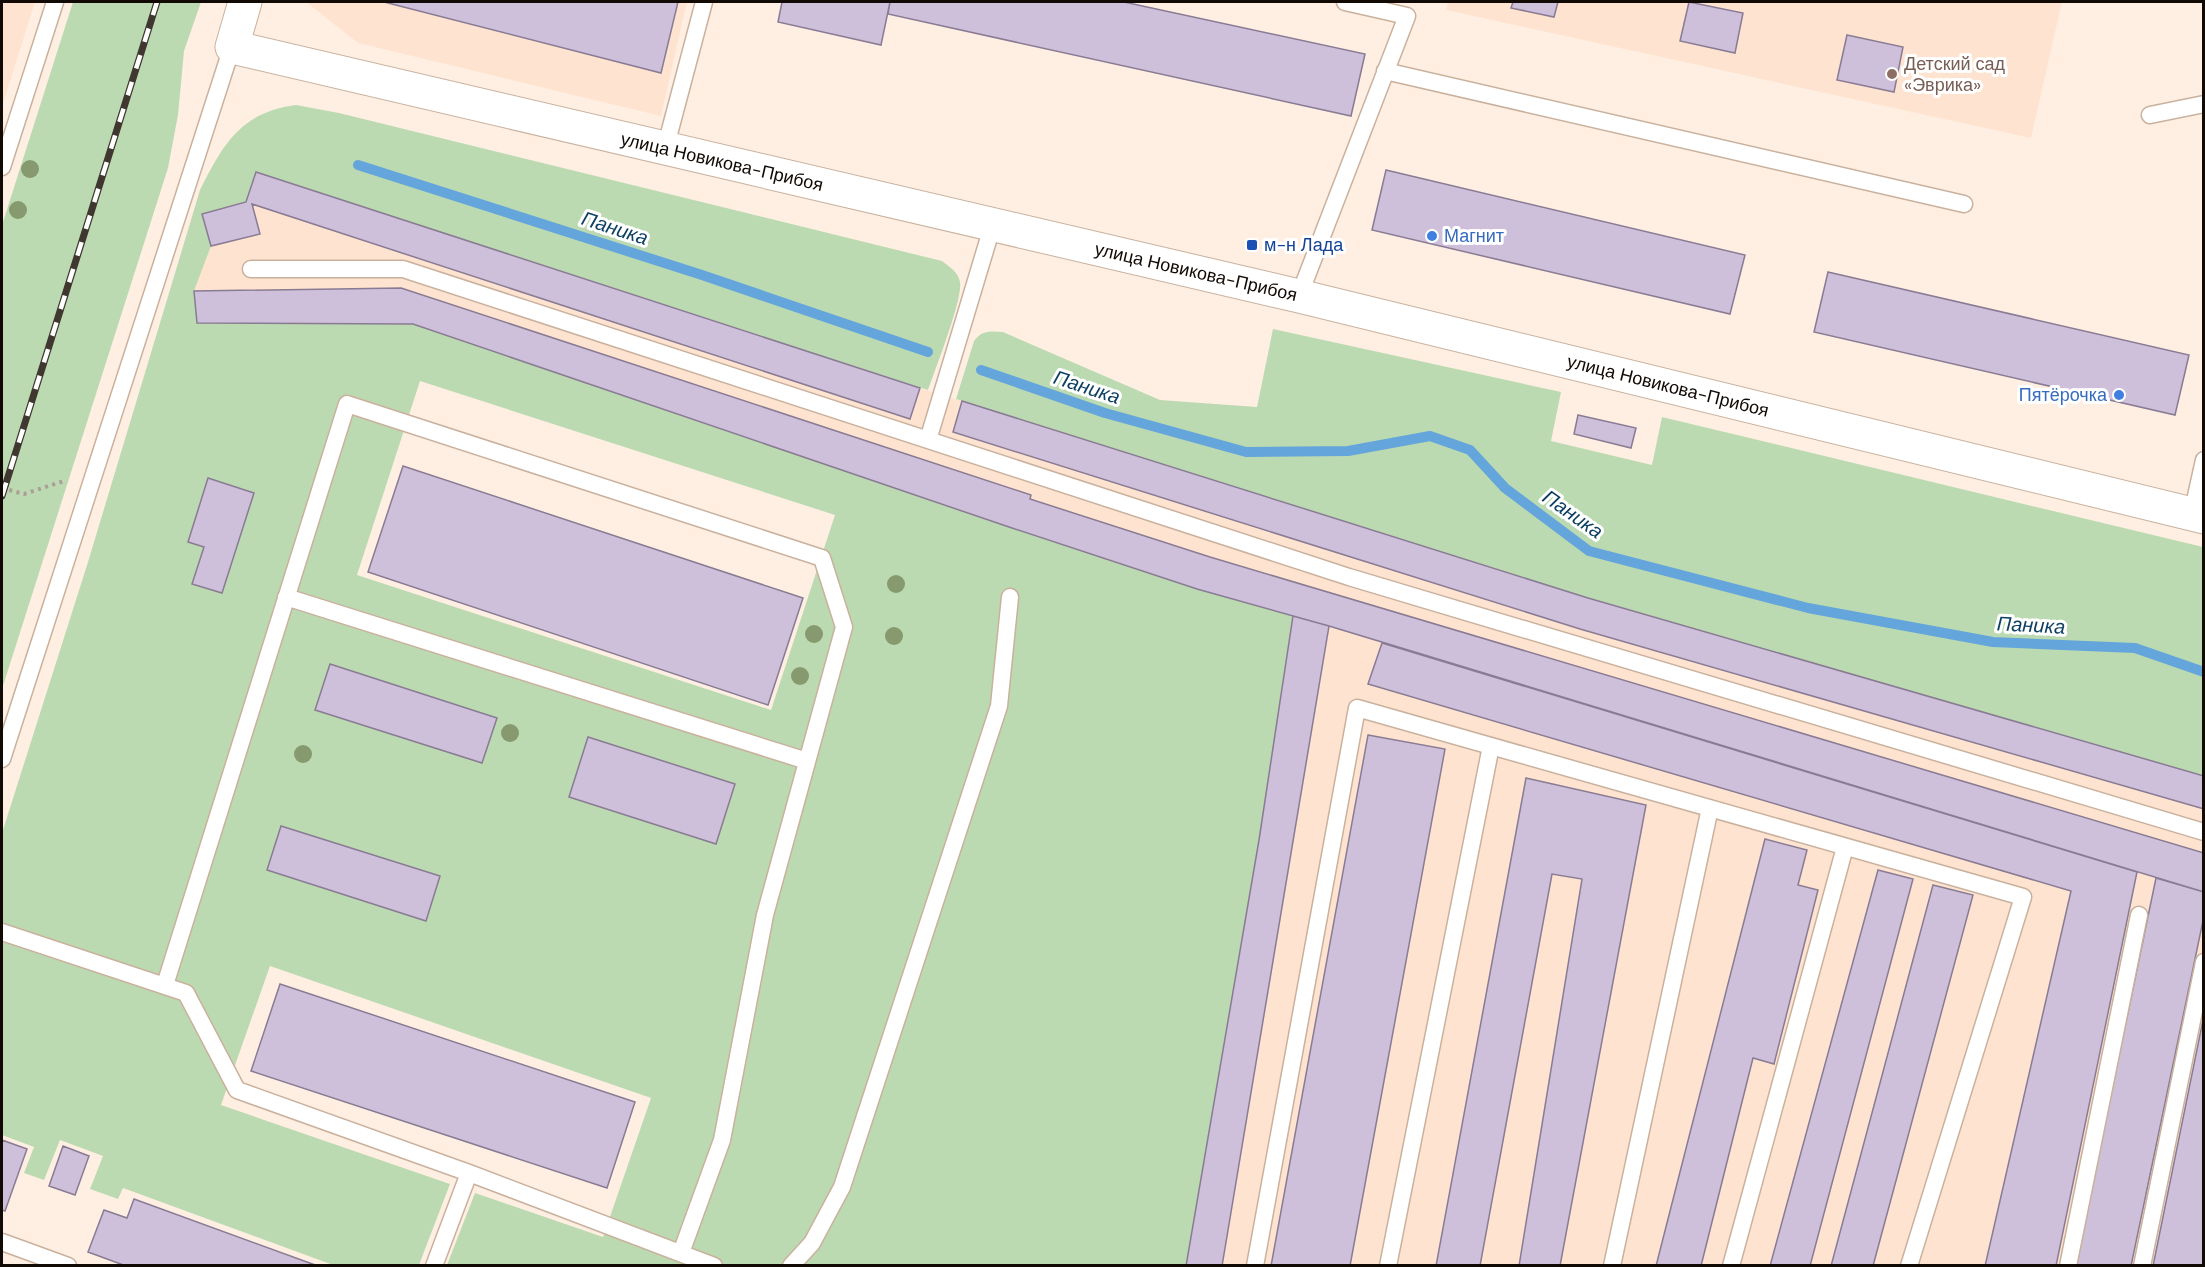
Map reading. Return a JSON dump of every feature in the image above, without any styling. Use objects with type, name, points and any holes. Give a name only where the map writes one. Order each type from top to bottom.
[{"type":"street","points":[[232,47],[245,2]]},
{"type":"street","name":"улица Новикова-Прибоя","points":[[232,47],[1299,296],[2198,515]]},
{"type":"lane","points":[[2,167],[7,133],[55,2]]},
{"type":"lane","points":[[665,149],[704,2]]},
{"type":"lane","points":[[1299,296],[1407,16],[1345,2]]},
{"type":"lane","points":[[2,759],[232,47]]},
{"type":"lane","points":[[1385,71],[1964,204]]},
{"type":"lane","points":[[2150,115],[2204,104]]},
{"type":"lane","points":[[928,440],[993,224]]},
{"type":"lane","points":[[251,269],[403,269],[1349,577],[2204,832]]},
{"type":"lane","points":[[165,985],[347,404],[822,558],[844,627],[765,915],[722,1140],[681,1253]]},
{"type":"lane","points":[[2198,515],[2204,460]]},
{"type":"lane","points":[[286,597],[807,761]]},
{"type":"lane","points":[[791,1266],[812,1243],[842,1187],[879,1075],[999,706],[1010,597]]},
{"type":"lane","points":[[1255,1266],[1357,708],[2023,897],[1909,1266]]},
{"type":"lane","points":[[1388,1266],[1491,746]]},
{"type":"lane","points":[[1612,1266],[1710,808]]},
{"type":"lane","points":[[1731,1266],[1845,847]]},
{"type":"lane","points":[[2068,1266],[2139,915]]},
{"type":"lane","points":[[2,932],[186,993],[237,1090],[469,1173],[714,1266]]},
{"type":"lane","points":[[2142,1266],[2204,962]]},
{"type":"lane","points":[[434,1266],[469,1173]]},
{"type":"lane","points":[[2,1242],[69,1266]]},
{"type":"path","points":[[2,488],[24,494],[95,470]]},
{"type":"shaded area","points":[[2,2],[35,2],[2,107]]},
{"type":"shaded area","points":[[306,2],[687,2],[661,116],[358,43]]},
{"type":"shaded area","name":"Детский сад «Эврика»","points":[[1448,2],[2062,2],[2031,138],[1446,10]]},
{"type":"shaded area","points":[[256,172],[920,388],[1588,598],[2203,776],[2203,1265],[1186,1265],[1259,840],[1197,589],[413,324],[197,323],[194,291],[211,246],[202,214],[246,202]]},
{"type":"green space","points":[[73,2],[201,2],[184,51],[178,115],[168,168],[2,689],[2,225]]},
{"type":"green space","points":[[296,105],[339,113],[942,261],[957,275],[960,291],[928,390],[256,172],[246,202],[202,214],[211,246],[194,291],[197,323],[413,324],[1009,527],[1197,589],[1293,616],[1259,840],[1186,1265],[447,1265],[475,1193],[603,1237],[651,1098],[270,966],[221,1105],[450,1184],[419,1265],[333,1265],[123,1188],[118,1199],[90,1189],[103,1156],[60,1140],[44,1180],[24,1173],[34,1147],[2,1135],[2,833],[88,562],[200,190],[217,158],[236,133],[261,115]],"holes":[[[420,381],[835,515],[771,710],[357,575]]]},
{"type":"green space","points":[[1273,329],[1561,392],[1551,441],[1652,465],[1662,417],[2203,547],[2203,776],[1588,598],[956,399],[974,341],[983,333],[994,331],[1003,332],[1160,400],[1257,407]]},
{"type":"building","points":[[384,2],[678,2],[661,73]]},
{"type":"building","points":[[782,2],[890,2],[881,45],[778,22]]},
{"type":"building","points":[[890,2],[1124,2],[1365,54],[1351,116],[888,14]]},
{"type":"building","points":[[1513,2],[1558,2],[1554,17],[1511,8]]},
{"type":"building","points":[[1689,2],[1743,13],[1735,53],[1680,41]]},
{"type":"building","points":[[1847,35],[1903,47],[1894,92],[1837,80]]},
{"type":"building","points":[[1386,170],[1745,255],[1730,314],[1372,230]]},
{"type":"building","points":[[256,172],[920,388],[910,419],[252,204],[260,234],[211,246],[202,214],[246,202]]},
{"type":"building","points":[[1828,272],[2189,355],[2175,415],[1814,332]]},
{"type":"building","points":[[401,288],[1031,495],[1030,499],[1210,557],[2204,853],[2204,892],[1329,626],[1197,589],[413,324],[197,323],[194,291]]},
{"type":"building","points":[[962,401],[1588,598],[2204,776],[2204,809],[1580,629],[953,432]]},
{"type":"building","points":[[1578,415],[1636,428],[1631,448],[1574,434]]},
{"type":"building","points":[[403,466],[803,598],[768,705],[368,572]]},
{"type":"building","points":[[208,478],[254,493],[222,593],[192,584],[204,547],[188,542]]},
{"type":"building","points":[[1293,616],[1329,626],[1222,1266],[1186,1266],[1259,840]]},
{"type":"building","points":[[1382,643],[2137,872],[2056,1266],[1985,1266],[2071,891],[1368,684]]},
{"type":"building","points":[[330,664],[497,718],[482,763],[315,710]]},
{"type":"building","points":[[1368,735],[1445,749],[1350,1266],[1271,1266]]},
{"type":"building","points":[[588,737],[735,784],[716,844],[569,797]]},
{"type":"building","points":[[1526,778],[1646,805],[1560,1266],[1519,1266],[1582,879],[1552,874],[1480,1266],[1436,1266]]},
{"type":"building","points":[[281,826],[440,876],[426,921],[267,870]]},
{"type":"building","points":[[1765,839],[1807,850],[1798,885],[1818,890],[1774,1064],[1753,1058],[1701,1266],[1656,1266]]},
{"type":"building","points":[[1878,870],[1913,879],[1810,1266],[1770,1266]]},
{"type":"building","points":[[2156,878],[2204,892],[2204,916],[2131,1266],[2075,1266]]},
{"type":"building","points":[[1933,885],[1973,895],[1873,1266],[1831,1266]]},
{"type":"building","points":[[280,984],[635,1102],[607,1188],[251,1071]]},
{"type":"building","points":[[2204,1015],[2204,1266],[2153,1266]]},
{"type":"building","points":[[2,1140],[27,1149],[5,1211],[2,1210]]},
{"type":"building","points":[[63,1146],[89,1156],[75,1195],[49,1186]]},
{"type":"building","points":[[134,1199],[318,1266],[126,1266],[88,1252],[104,1210],[127,1218]]},
{"type":"waterway","name":"Паника","points":[[358,165],[702,275],[928,352]]},
{"type":"waterway","name":"Паника","points":[[981,370],[1105,413],[1246,452],[1348,451],[1430,436],[1470,450],[1505,488],[1589,551],[1808,608],[1993,642],[2135,648],[2204,672]]},
{"type":"railway","points":[[2,496],[157,2]]},
{"type":"place","name":"Детский сад «Эврика»","points":[[1892,74]]},
{"type":"place","name":"Магнит","points":[[1432,236]]},
{"type":"place","name":"м-н Лада","points":[[1252,245]]},
{"type":"place","name":"Пятёрочка","points":[[2119,395]]}]
